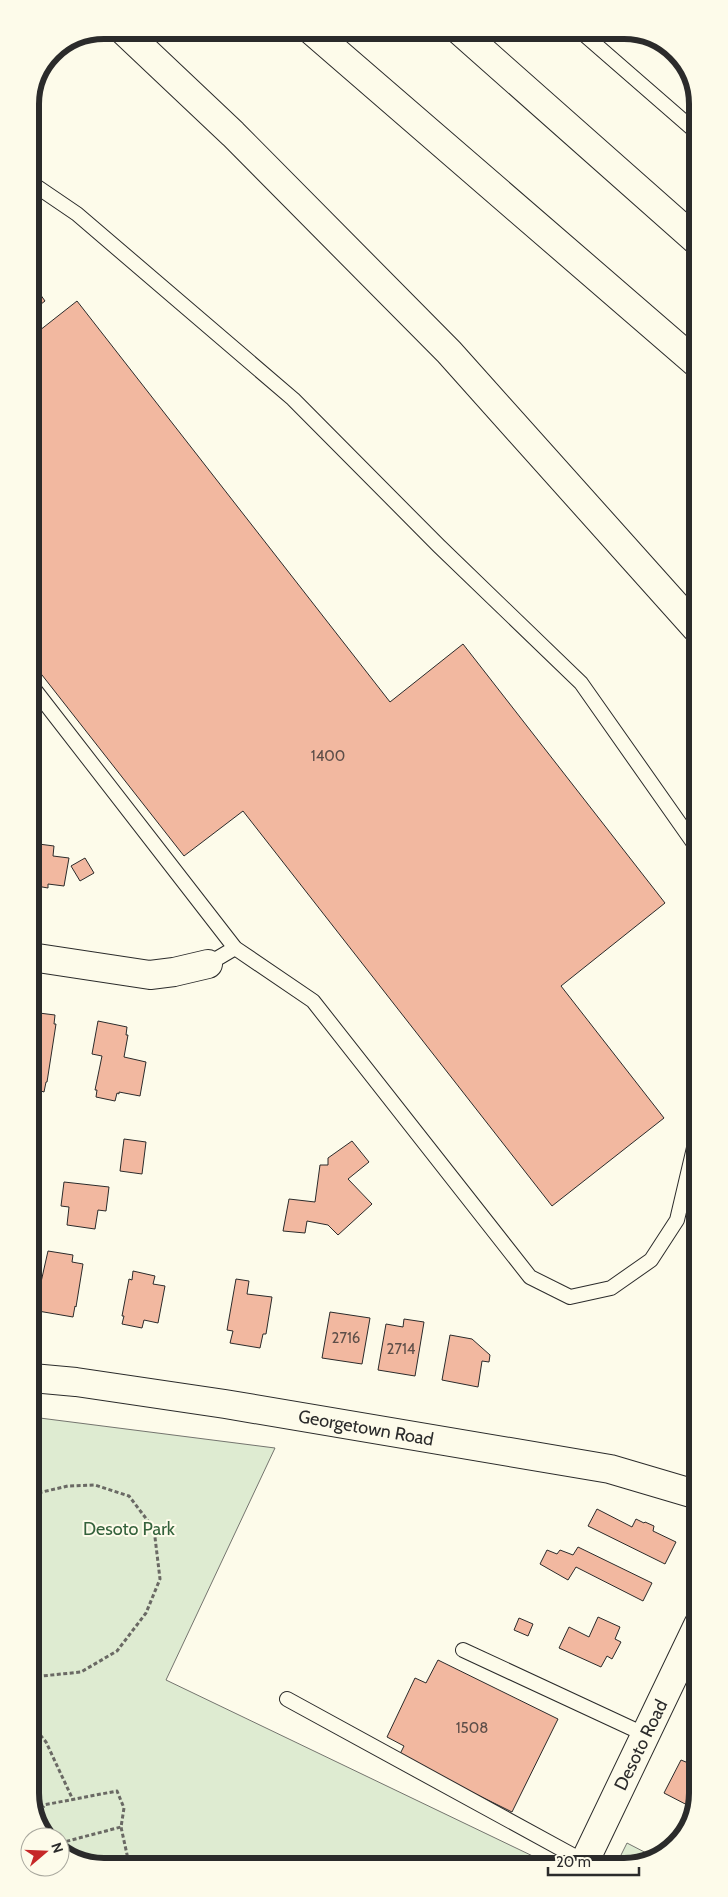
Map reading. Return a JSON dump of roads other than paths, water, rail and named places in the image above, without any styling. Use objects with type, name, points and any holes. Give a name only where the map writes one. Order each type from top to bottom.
[{"type":"main road","points":[[122,39],[233,134]]},
{"type":"main road","points":[[133,39],[233,134],[449,352],[689,620]]},
{"type":"main road","points":[[321,39],[689,358]]},
{"type":"main road","points":[[469,39],[689,234]]},
{"type":"main road","points":[[39,958],[150,975],[174,972],[208,964]]},
{"type":"main road","name":"Georgetown Road","points":[[39,1379],[76,1382],[225,1404],[610,1469],[689,1491]]},
{"type":"main road","name":"Desoto Road","points":[[586,1858],[689,1644]]},
{"type":"lane","points":[[589,39],[689,125]]},
{"type":"lane","points":[[39,188],[77,214],[293,399],[439,546],[581,683],[689,837]]},
{"type":"lane","points":[[39,695],[235,948],[313,1001],[530,1277],[570,1297],[612,1288],[651,1260],[678,1220],[689,1171]]},
{"type":"lane","points":[[208,964],[235,948]]},
{"type":"lane","points":[[463,1650],[646,1735]]},
{"type":"lane","points":[[286,1699],[575,1858]]},
{"type":"park label","name":"Desoto Park","points":[[129,1529]]}]
